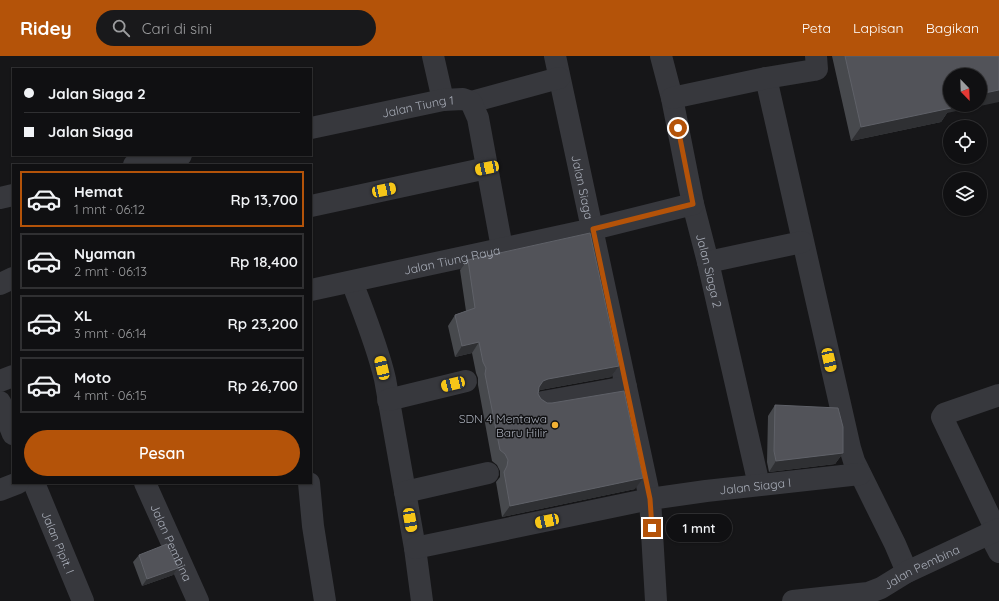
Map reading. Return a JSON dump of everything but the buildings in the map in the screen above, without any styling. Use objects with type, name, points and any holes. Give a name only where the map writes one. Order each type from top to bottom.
[{"type":"street","points":[[433,56],[443,100]]},
{"type":"street","name":"Jalan Siaga","points":[[555,56],[650,499],[656,601]]},
{"type":"street","name":"Jalan Siaga 2","points":[[661,56],[672,98],[693,204],[708,262],[759,485]]},
{"type":"street","points":[[672,98],[817,69],[816,56]]},
{"type":"street","points":[[471,102],[560,78]]},
{"type":"street","points":[[766,78],[802,242],[850,448],[854,461],[895,544],[907,572]]},
{"type":"street","name":"Jalan Tiung 1","points":[[312,128],[443,100],[463,99],[471,102],[478,118],[502,248]]},
{"type":"street","points":[[140,164],[176,156]]},
{"type":"street","points":[[312,206],[487,168]]},
{"type":"street","points":[[0,198],[12,195]]},
{"type":"street","name":"Jalan Tiung Raya","points":[[312,290],[593,229],[693,204]]},
{"type":"street","points":[[708,262],[802,242]]},
{"type":"street","points":[[0,284],[12,278]]},
{"type":"street","points":[[352,282],[379,356],[414,548],[422,601]]},
{"type":"street","points":[[0,381],[12,376]]},
{"type":"street","points":[[388,400],[466,381]]},
{"type":"street","points":[[543,402],[626,387]]},
{"type":"street","points":[[999,395],[944,414],[942,417],[995,531],[999,552]]},
{"type":"street","points":[[0,402],[12,432]]},
{"type":"street","points":[[404,492],[488,473]]},
{"type":"street","name":"Jalan Siaga I","points":[[414,548],[650,499],[706,491],[860,474]]},
{"type":"street","points":[[0,490],[15,484]]},
{"type":"street","name":"Jalan Pipit. I","points":[[34,484],[83,601]]},
{"type":"street","name":"Jalan Pembina","points":[[145,484],[196,600]]},
{"type":"street","points":[[309,484],[313,526],[325,601]]},
{"type":"street","name":"Jalan Pembina","points":[[793,601],[868,593],[881,588],[907,572],[995,531]]},
{"type":"place","name":"SDN 4 Mentawa Baru Hilir","points":[[555,425]]},
{"type":"route","points":[[652,528],[650,499],[593,229],[693,204],[678,128]]}]
